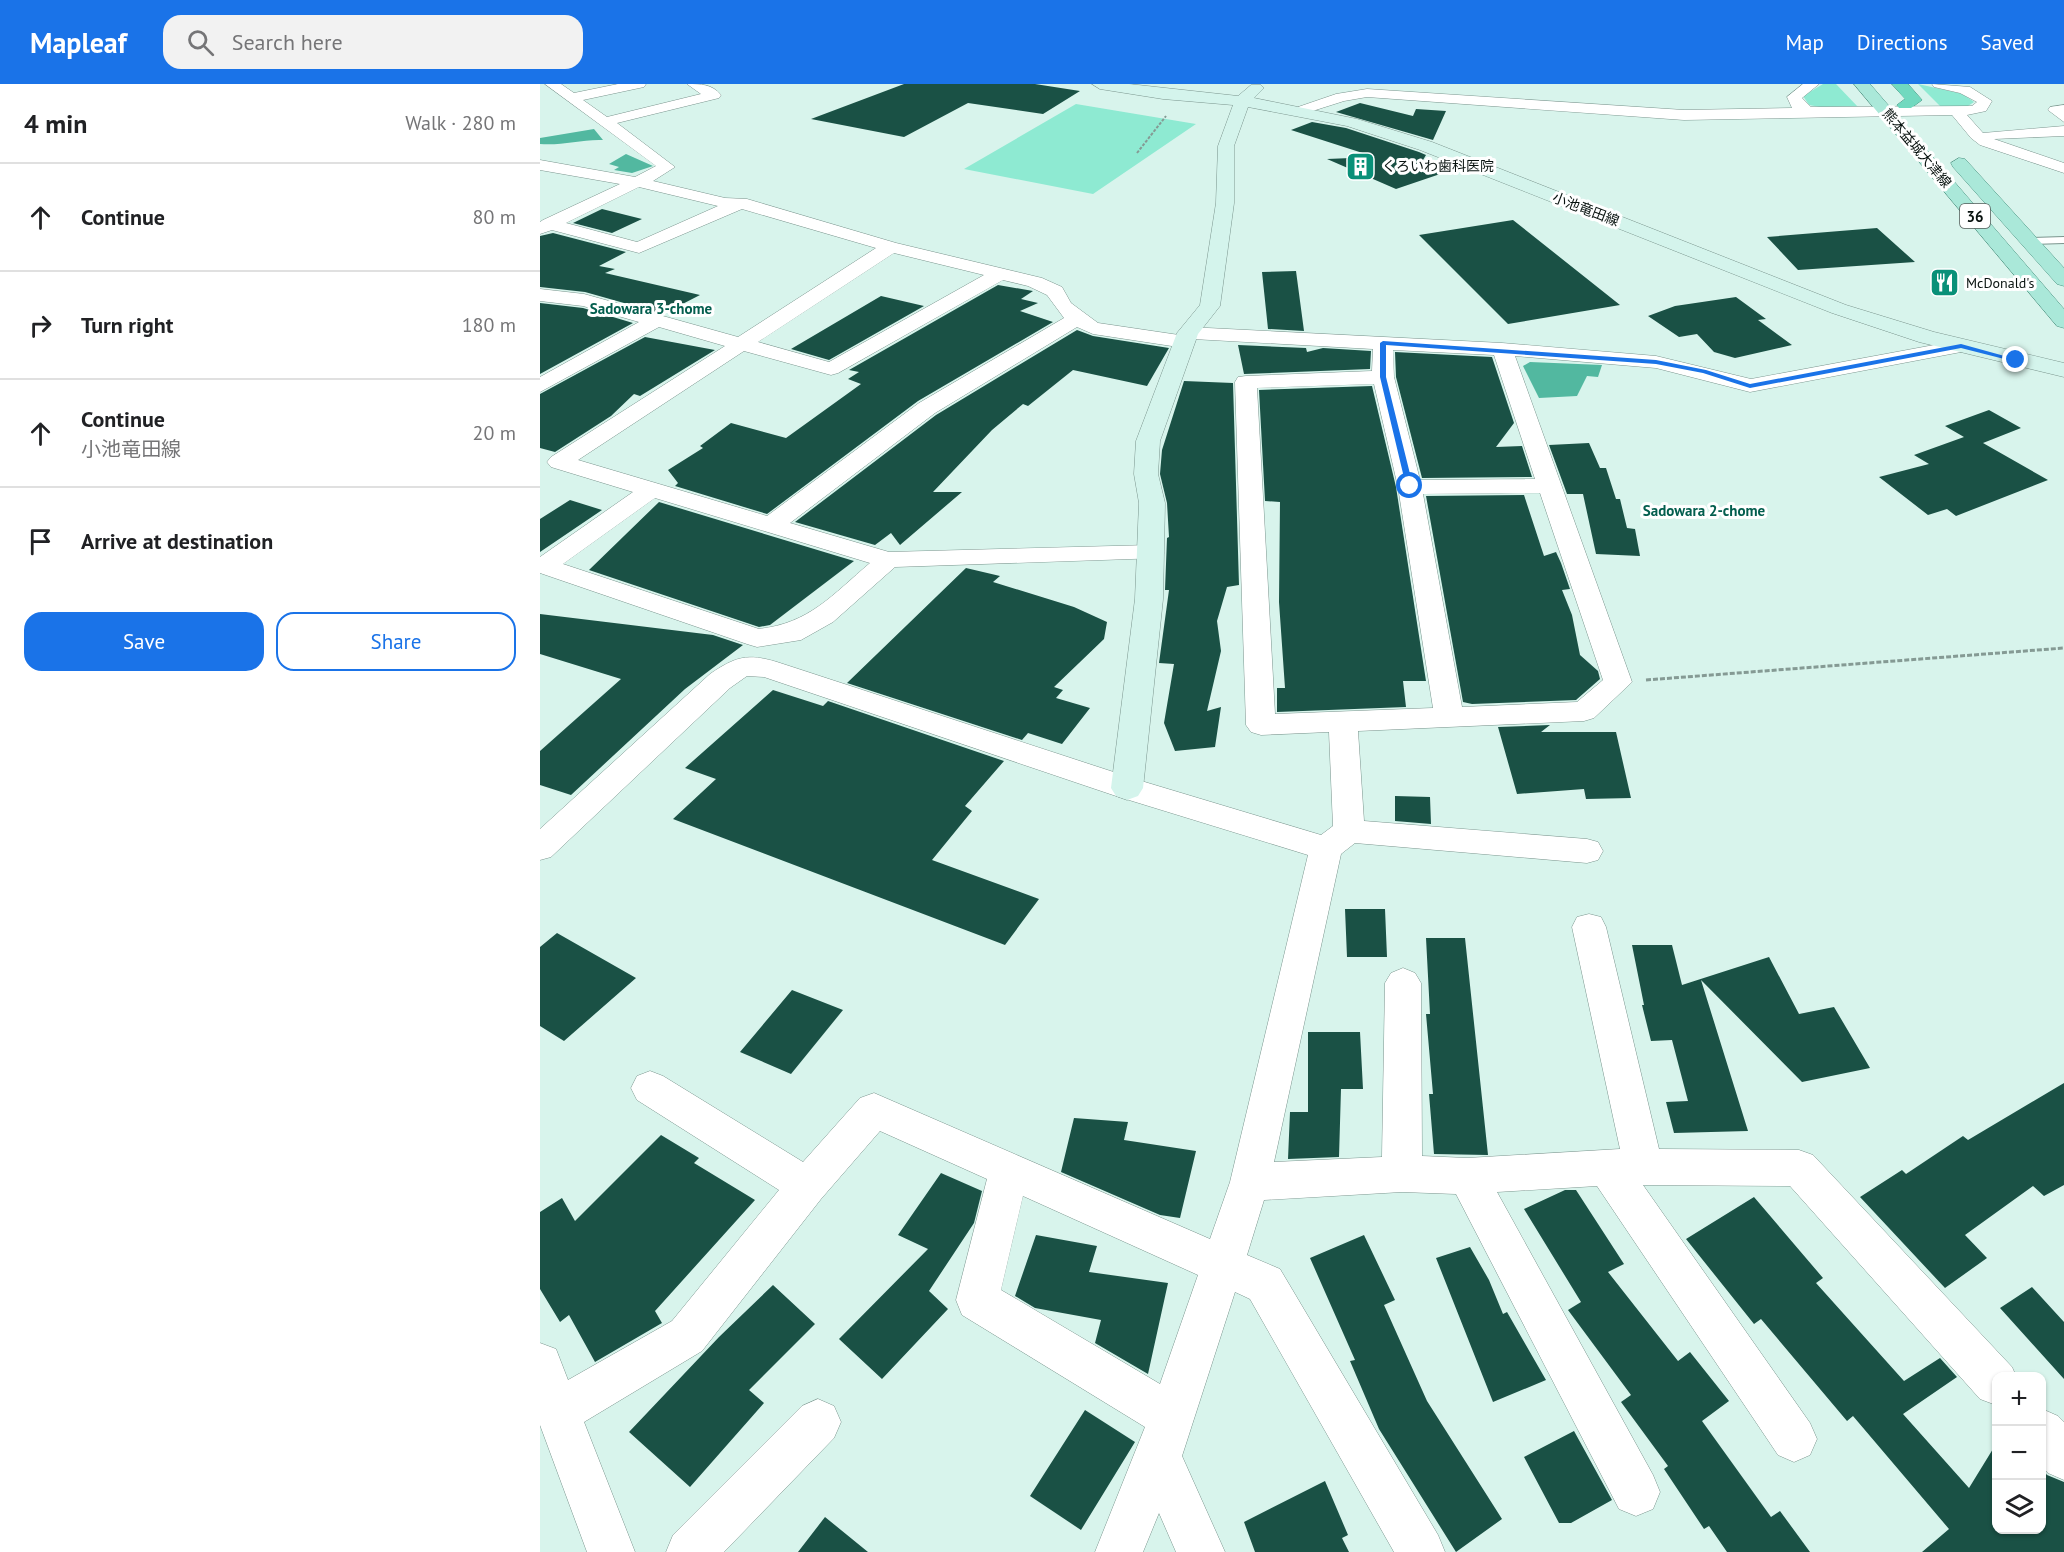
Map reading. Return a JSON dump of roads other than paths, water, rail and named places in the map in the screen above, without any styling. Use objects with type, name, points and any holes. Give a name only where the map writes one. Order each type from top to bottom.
[{"type":"highway","points":[[1900,84],[1914,100],[1907,107]]},
{"type":"main road","name":"熊本益城大津線","points":[[1862,84],[2064,322]]},
{"type":"main road","name":"熊本益城大津線","points":[[1887,84],[1926,128]]},
{"type":"main road","name":"熊本益城大津線","points":[[1950,154],[2064,280]]},
{"type":"street","points":[[544,226],[667,167],[552,84]]},
{"type":"street","points":[[571,98],[639,84]]},
{"type":"street","points":[[604,122],[714,94],[694,84]]},
{"type":"street","name":"小池竜田線","points":[[1100,84],[1302,110],[1351,122],[1426,146],[1839,309],[1961,346],[2064,370]]},
{"type":"street","points":[[1127,788],[1149,599],[1152,503],[1146,474],[1148,441],[1186,337],[1210,306],[1225,203],[1226,146],[1242,101],[1260,84]]},
{"type":"street","points":[[1809,112],[1796,104],[1794,97],[1812,84]]},
{"type":"street","points":[[1302,110],[1341,97],[1367,93],[1684,115],[1886,110],[1907,107],[1956,111],[1976,110],[1985,101],[1965,90],[1939,84]]},
{"type":"street","points":[[2064,109],[2055,110],[2064,117]]},
{"type":"street","points":[[1956,111],[1976,135],[1986,142],[2064,168]]},
{"type":"street","points":[[1976,135],[2064,131]]},
{"type":"street","points":[[540,165],[637,182],[725,203],[741,203],[891,247],[1035,282],[1055,291],[1063,306],[1077,319],[1093,328],[1186,337],[1502,349],[1656,362],[1704,372],[1750,386],[1961,346]]},
{"type":"street","points":[[544,226],[639,248],[741,203]]},
{"type":"street","points":[[546,464],[891,247]]},
{"type":"street","points":[[540,295],[584,300],[831,369],[1000,274]]},
{"type":"street","points":[[770,526],[927,408],[1077,319]]},
{"type":"street","points":[[540,386],[657,320]]},
{"type":"street","points":[[1383,343],[1383,377],[1410,486],[1449,717]]},
{"type":"street","points":[[1383,377],[1246,382],[1261,725],[1584,711],[1618,682],[1502,349]]},
{"type":"street","points":[[546,464],[651,490],[888,560],[1150,554]]},
{"type":"street","points":[[1410,486],[1548,486]]},
{"type":"street","points":[[651,490],[544,566],[757,638],[791,634],[824,616],[888,560]]},
{"type":"street","points":[[540,848],[720,681],[741,666],[767,668],[1127,788],[1337,839],[1587,851]]},
{"type":"street","points":[[1119,1552],[1165,1437],[1250,1182],[1337,839],[1342,723]]},
{"type":"street","points":[[1589,927],[1626,1167],[1794,1439]]},
{"type":"street","points":[[1402,1174],[1403,983]]},
{"type":"street","points":[[650,1088],[807,1186]]},
{"type":"street","points":[[559,1411],[687,1336],[807,1186],[874,1110],[1222,1267],[1266,1284],[1422,1552]]},
{"type":"street","points":[[1250,1182],[1402,1174],[1467,1176],[1626,1167],[1799,1168],[1992,1379]]},
{"type":"street","points":[[1010,1171],[977,1300],[1165,1437],[1201,1552]]},
{"type":"street","points":[[1467,1176],[1636,1492]]},
{"type":"street","points":[[540,1365],[611,1552]]},
{"type":"street","points":[[690,1552],[818,1422]]},
{"type":"street","points":[[2046,1437],[2064,1457]]},
{"type":"lane","points":[[2031,241],[2064,240]]},
{"type":"place","name":"くろいわ歯科医院","points":[[1361,166]]},
{"type":"place","name":"McDonald's","points":[[1945,283]]},
{"type":"district","name":"Sadowara 3-chome","points":[[651,308]]},
{"type":"district","name":"Sadowara 2-chome","points":[[1704,510]]}]
